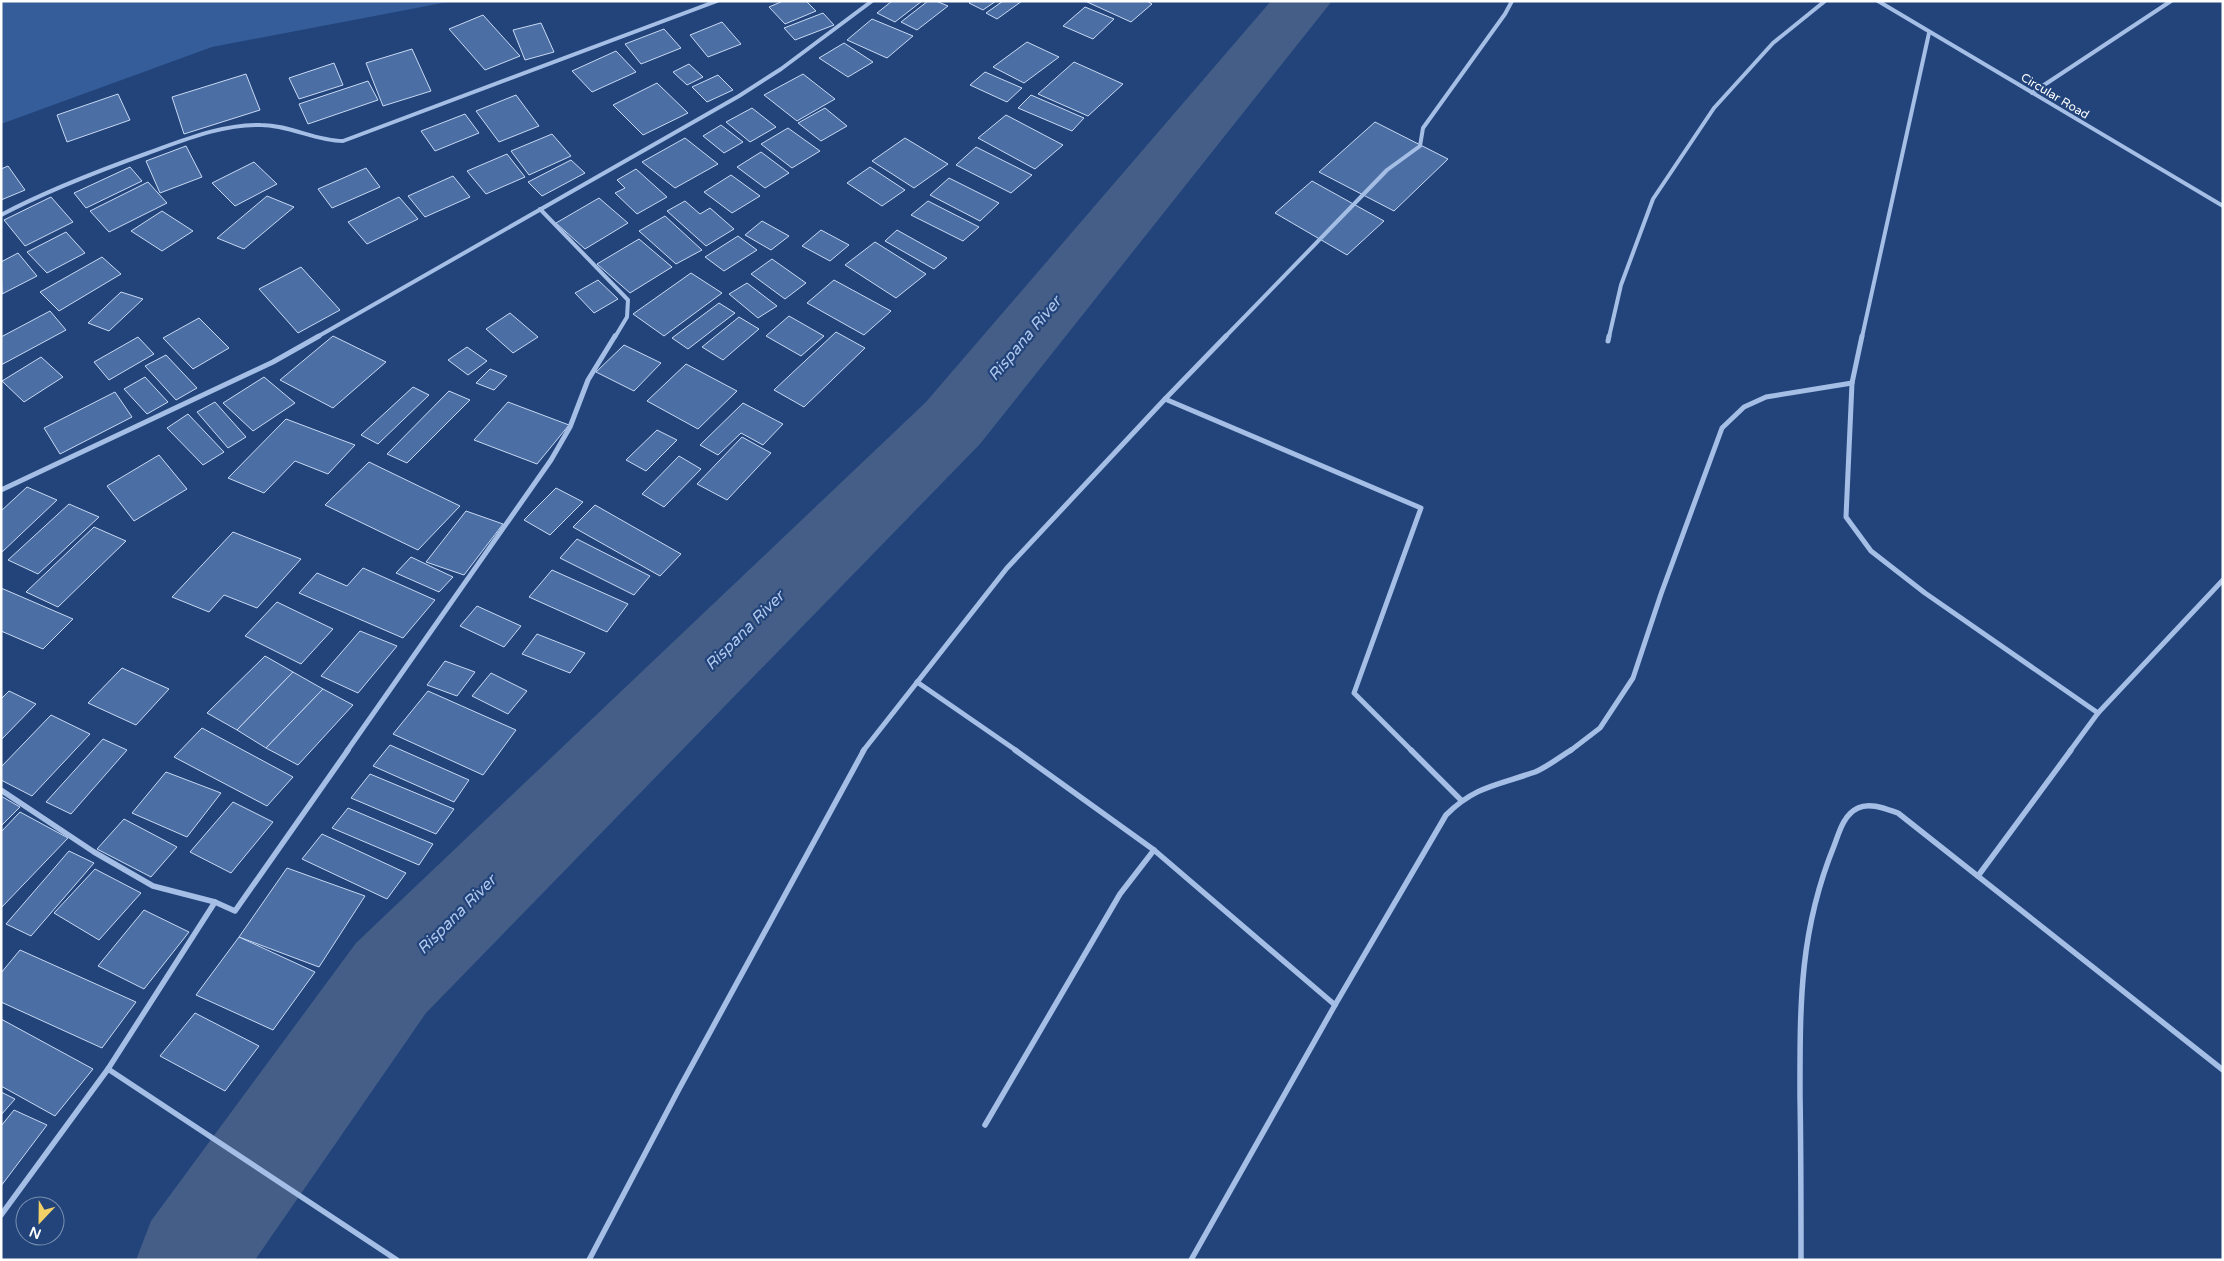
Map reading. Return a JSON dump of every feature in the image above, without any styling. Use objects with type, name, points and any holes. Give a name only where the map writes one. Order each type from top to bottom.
[{"type":"street","points":[[1,215],[30,199],[82,176],[200,135],[240,126],[276,126],[321,141],[343,141],[716,1]]},
{"type":"street","points":[[1,490],[273,362],[739,96],[781,69],[872,1]]},
{"type":"street","points":[[590,1260],[679,1088],[862,752],[1007,568],[1165,399],[1387,170],[1420,146],[1423,128],[1505,14],[1512,1]]},
{"type":"street","points":[[1608,341],[1621,285],[1653,199],[1714,108],[1773,43],[1825,1]]},
{"type":"street","name":"Circular Road","points":[[1878,1],[2223,206]]},
{"type":"street","points":[[2032,93],[2172,1]]},
{"type":"street","points":[[1930,33],[1852,383],[1846,517],[1871,551],[1925,593],[2098,713]]},
{"type":"street","points":[[1,790],[94,852],[152,886],[215,902],[235,911],[550,460],[570,427],[588,380],[626,318],[628,300],[540,209]]},
{"type":"street","points":[[1191,1260],[1335,1005],[1446,815],[1461,800],[1482,788],[1537,772],[1570,751],[1600,728],[1633,678],[1661,594],[1722,428],[1744,407],[1766,397],[1852,383]]},
{"type":"street","points":[[1165,399],[1421,508],[1354,693],[1461,800]]},
{"type":"street","points":[[1978,876],[2098,713],[2223,580]]},
{"type":"street","points":[[917,682],[1054,777],[1154,850],[1335,1005]]},
{"type":"street","points":[[1801,1260],[1800,1011],[1804,956],[1811,914],[1822,875],[1845,819],[1858,808],[1876,806],[1898,813],[2223,1070]]},
{"type":"street","points":[[985,1125],[1120,894],[1154,850]]},
{"type":"street","points":[[1,1215],[108,1068],[215,902]]},
{"type":"street","points":[[108,1068],[397,1260]]},
{"type":"shaded area","points":[[1,1],[453,1],[212,47],[1,124]]},
{"type":"building","points":[[783,1],[806,1],[816,11],[785,24],[769,7]]},
{"type":"building","points":[[892,1],[922,1],[895,22],[877,13]]},
{"type":"building","points":[[928,1],[936,1],[948,6],[917,30],[901,22]]},
{"type":"building","points":[[971,1],[996,1],[983,10],[969,3]]},
{"type":"building","points":[[1003,1],[1022,1],[997,19],[986,13]]},
{"type":"building","points":[[1085,1],[1147,1],[1152,4],[1131,22]]},
{"type":"building","points":[[1085,7],[1114,19],[1093,39],[1063,26]]},
{"type":"building","points":[[823,13],[834,25],[795,40],[784,28]]},
{"type":"building","points":[[483,15],[520,56],[485,70],[449,29]]},
{"type":"building","points":[[872,19],[913,36],[887,58],[847,40]]},
{"type":"building","points":[[722,22],[741,44],[708,57],[690,35]]},
{"type":"building","points":[[541,23],[554,52],[525,60],[513,30]]},
{"type":"building","points":[[664,29],[681,48],[641,64],[625,44]]},
{"type":"building","points":[[1027,42],[1059,57],[1024,83],[993,67]]},
{"type":"building","points":[[844,43],[873,62],[848,77],[819,58]]},
{"type":"building","points":[[412,49],[431,91],[383,106],[366,63]]},
{"type":"building","points":[[616,51],[636,72],[592,92],[572,71]]},
{"type":"building","points":[[1074,62],[1123,84],[1088,116],[1038,94]]},
{"type":"building","points":[[334,63],[343,85],[299,99],[289,78]]},
{"type":"building","points":[[689,64],[703,77],[687,85],[673,72]]},
{"type":"building","points":[[985,72],[1022,88],[1007,102],[970,85]]},
{"type":"building","points":[[246,74],[260,110],[184,134],[172,97]]},
{"type":"building","points":[[803,74],[835,99],[797,121],[764,95]]},
{"type":"building","points":[[718,75],[733,90],[707,102],[692,87]]},
{"type":"building","points":[[368,81],[378,100],[308,124],[299,104]]},
{"type":"building","points":[[657,83],[688,113],[643,135],[613,105]]},
{"type":"building","points":[[118,94],[130,120],[67,142],[57,115]]},
{"type":"building","points":[[516,95],[539,126],[499,142],[476,111]]},
{"type":"building","points":[[1031,95],[1084,118],[1072,131],[1018,108]]},
{"type":"building","points":[[752,108],[776,127],[750,142],[726,122]]},
{"type":"building","points":[[825,108],[847,126],[821,141],[798,123]]},
{"type":"building","points":[[465,114],[479,133],[435,151],[421,131]]},
{"type":"building","points":[[1006,115],[1063,145],[1035,169],[978,138]]},
{"type":"building","points":[[1375,122],[1448,159],[1394,211],[1319,172]]},
{"type":"building","points":[[721,125],[743,142],[724,153],[703,136]]},
{"type":"building","points":[[788,128],[820,151],[792,168],[761,144]]},
{"type":"building","points":[[552,134],[571,156],[529,175],[511,151]]},
{"type":"building","points":[[685,138],[718,164],[675,188],[642,162]]},
{"type":"building","points":[[905,138],[948,164],[914,188],[872,161]]},
{"type":"building","points":[[186,146],[202,177],[160,193],[146,161]]},
{"type":"building","points":[[976,147],[1032,175],[1011,193],[956,165]]},
{"type":"building","points":[[761,152],[789,173],[765,188],[737,167]]},
{"type":"building","points":[[507,154],[525,177],[486,194],[467,171]]},
{"type":"building","points":[[571,160],[585,173],[542,196],[528,182]]},
{"type":"building","points":[[254,162],[277,184],[235,206],[212,183]]},
{"type":"building","points":[[8,166],[25,190],[1,200],[1,169]]},
{"type":"building","points":[[130,167],[142,181],[86,208],[74,193]]},
{"type":"building","points":[[870,167],[905,190],[882,206],[847,183]]},
{"type":"building","points":[[366,168],[380,187],[332,208],[318,189]]},
{"type":"building","points":[[636,169],[667,197],[637,214],[615,193],[625,188],[617,180]]},
{"type":"building","points":[[731,175],[760,196],[732,213],[704,192]]},
{"type":"building","points":[[453,176],[470,197],[425,217],[408,196]]},
{"type":"building","points":[[949,178],[999,203],[980,221],[930,195]]},
{"type":"building","points":[[1312,181],[1384,221],[1347,255],[1275,213]]},
{"type":"building","points":[[148,182],[167,203],[109,232],[90,211]]},
{"type":"building","points":[[267,196],[294,207],[244,249],[217,238]]},
{"type":"building","points":[[51,197],[73,222],[25,246],[4,220]]},
{"type":"building","points":[[399,197],[418,219],[367,244],[348,222]]},
{"type":"building","points":[[599,198],[628,223],[585,249],[556,223]]},
{"type":"building","points":[[685,201],[700,214],[710,208],[734,229],[706,246],[667,211]]},
{"type":"building","points":[[928,201],[979,227],[963,241],[911,215]]},
{"type":"building","points":[[162,211],[193,231],[162,251],[131,231]]},
{"type":"building","points":[[665,216],[702,250],[676,264],[639,231]]},
{"type":"building","points":[[762,221],[789,236],[771,250],[745,235]]},
{"type":"building","points":[[821,230],[849,245],[830,261],[802,246]]},
{"type":"building","points":[[897,230],[947,258],[934,269],[885,241]]},
{"type":"building","points":[[66,232],[85,253],[47,273],[27,252]]},
{"type":"building","points":[[738,236],[757,250],[724,271],[705,257]]},
{"type":"building","points":[[639,239],[672,267],[630,293],[597,264]]},
{"type":"building","points":[[875,242],[926,274],[896,298],[845,265]]},
{"type":"building","points":[[18,253],[37,276],[2,294],[1,262]]},
{"type":"building","points":[[102,257],[121,274],[59,311],[40,292]]},
{"type":"building","points":[[772,259],[806,283],[785,299],[751,274]]},
{"type":"building","points":[[301,267],[340,310],[298,333],[259,289]]},
{"type":"building","points":[[691,273],[722,293],[664,336],[633,314]]},
{"type":"building","points":[[598,280],[618,299],[594,313],[575,293]]},
{"type":"building","points":[[834,280],[891,311],[864,335],[807,303]]},
{"type":"building","points":[[747,283],[777,306],[758,318],[729,294]]},
{"type":"building","points":[[121,292],[143,299],[109,331],[88,323]]},
{"type":"building","points":[[719,303],[735,313],[688,349],[672,338]]},
{"type":"building","points":[[50,311],[66,330],[1,365],[1,337]]},
{"type":"building","points":[[510,313],[538,337],[513,353],[486,329]]},
{"type":"building","points":[[789,316],[824,336],[801,356],[766,336]]},
{"type":"building","points":[[739,317],[759,329],[723,360],[702,347]]},
{"type":"building","points":[[199,318],[229,348],[193,369],[163,338]]},
{"type":"building","points":[[836,332],[865,348],[804,407],[774,390]]},
{"type":"building","points":[[333,336],[386,362],[333,408],[280,380]]},
{"type":"building","points":[[138,337],[154,354],[109,380],[94,362]]},
{"type":"building","points":[[624,345],[661,363],[634,391],[596,372]]},
{"type":"building","points":[[467,347],[487,361],[468,375],[448,360]]},
{"type":"building","points":[[166,355],[197,388],[176,400],[145,366]]},
{"type":"building","points":[[41,357],[63,377],[24,402],[2,381]]},
{"type":"building","points":[[686,364],[737,391],[698,429],[647,401]]},
{"type":"building","points":[[490,369],[507,376],[494,390],[476,383]]},
{"type":"building","points":[[145,377],[168,402],[147,414],[124,389]]},
{"type":"building","points":[[264,377],[295,403],[253,431],[223,403]]},
{"type":"building","points":[[413,387],[429,395],[378,444],[361,435]]},
{"type":"building","points":[[449,391],[470,400],[407,463],[387,454]]},
{"type":"building","points":[[115,392],[132,417],[60,454],[44,428]]},
{"type":"building","points":[[215,402],[246,437],[228,448],[197,412]]},
{"type":"building","points":[[508,402],[569,425],[537,464],[474,440]]},
{"type":"building","points":[[743,403],[783,424],[763,445],[741,433],[718,455],[700,445]]},
{"type":"building","points":[[188,414],[224,452],[203,465],[167,428]]},
{"type":"building","points":[[286,419],[355,445],[328,474],[295,461],[264,493],[228,478]]},
{"type":"building","points":[[657,430],[677,440],[646,471],[626,460]]},
{"type":"building","points":[[742,437],[771,453],[727,500],[697,484]]},
{"type":"building","points":[[159,455],[187,489],[134,521],[107,486]]},
{"type":"building","points":[[679,456],[701,469],[664,507],[642,494]]},
{"type":"building","points":[[369,462],[460,506],[418,550],[325,505]]},
{"type":"building","points":[[27,487],[57,500],[1,553],[1,511]]},
{"type":"building","points":[[556,488],[583,502],[550,535],[524,520]]},
{"type":"building","points":[[69,504],[99,517],[38,574],[8,560]]},
{"type":"building","points":[[595,505],[681,554],[660,576],[573,527]]},
{"type":"building","points":[[466,511],[503,524],[464,575],[426,562]]},
{"type":"building","points":[[94,527],[126,541],[58,607],[26,592]]},
{"type":"building","points":[[233,532],[301,559],[257,608],[224,595],[209,612],[172,597]]},
{"type":"building","points":[[577,539],[650,576],[634,595],[560,558]]},
{"type":"building","points":[[411,557],[453,577],[439,592],[396,573]]},
{"type":"building","points":[[363,568],[435,600],[403,638],[299,593],[317,573],[347,586]]},
{"type":"building","points":[[552,570],[628,604],[607,632],[529,597]]},
{"type":"building","points":[[1,588],[73,619],[43,649],[1,631]]},
{"type":"building","points":[[277,602],[333,629],[301,664],[245,636]]},
{"type":"building","points":[[477,606],[521,626],[504,647],[460,626]]},
{"type":"building","points":[[360,631],[397,646],[358,693],[321,676]]},
{"type":"building","points":[[537,634],[585,653],[570,673],[522,654]]},
{"type":"building","points":[[265,656],[293,672],[237,730],[207,713]]},
{"type":"building","points":[[445,661],[475,672],[457,696],[427,685]]},
{"type":"building","points":[[122,668],[169,689],[136,725],[88,703]]},
{"type":"building","points":[[293,672],[323,689],[266,748],[237,730]]},
{"type":"building","points":[[491,673],[527,691],[508,714],[472,696]]},
{"type":"building","points":[[323,689],[353,705],[298,765],[266,748]]},
{"type":"building","points":[[9,691],[36,704],[1,740],[1,699]]},
{"type":"building","points":[[428,691],[516,730],[483,775],[393,734]]},
{"type":"building","points":[[51,715],[90,734],[32,796],[1,780],[1,767]]},
{"type":"building","points":[[202,728],[293,777],[267,806],[174,757]]},
{"type":"building","points":[[103,739],[127,750],[71,814],[46,802]]},
{"type":"building","points":[[390,745],[469,780],[454,802],[373,766]]},
{"type":"building","points":[[166,772],[221,793],[187,837],[132,813]]},
{"type":"building","points":[[370,774],[454,809],[436,834],[351,798]]},
{"type":"building","points":[[1,796],[20,807],[1,826]]},
{"type":"building","points":[[233,802],[273,822],[231,873],[190,852]]},
{"type":"building","points":[[348,808],[433,844],[419,865],[332,828]]},
{"type":"building","points":[[20,812],[68,838],[1,908],[1,832]]},
{"type":"building","points":[[124,819],[177,847],[151,877],[97,849]]},
{"type":"building","points":[[322,834],[406,873],[387,899],[302,859]]},
{"type":"building","points":[[69,851],[94,863],[31,936],[6,924]]},
{"type":"building","points":[[287,868],[365,896],[319,967],[239,937]]},
{"type":"building","points":[[95,869],[141,893],[99,940],[54,913]]},
{"type":"building","points":[[144,910],[189,932],[144,989],[98,966]]},
{"type":"building","points":[[239,937],[315,972],[273,1030],[196,995]]},
{"type":"building","points":[[20,950],[136,1002],[102,1048],[1,1002],[1,973]]},
{"type":"building","points":[[195,1013],[259,1046],[225,1091],[160,1056]]},
{"type":"building","points":[[1,1019],[93,1069],[55,1116],[1,1086]]},
{"type":"building","points":[[1,1092],[15,1099],[1,1115]]},
{"type":"building","points":[[14,1110],[47,1125],[1,1186],[1,1126]]},
{"type":"waterway","name":"Rispana River","points":[[190,1260],[391,978],[953,423],[1303,1]]}]
